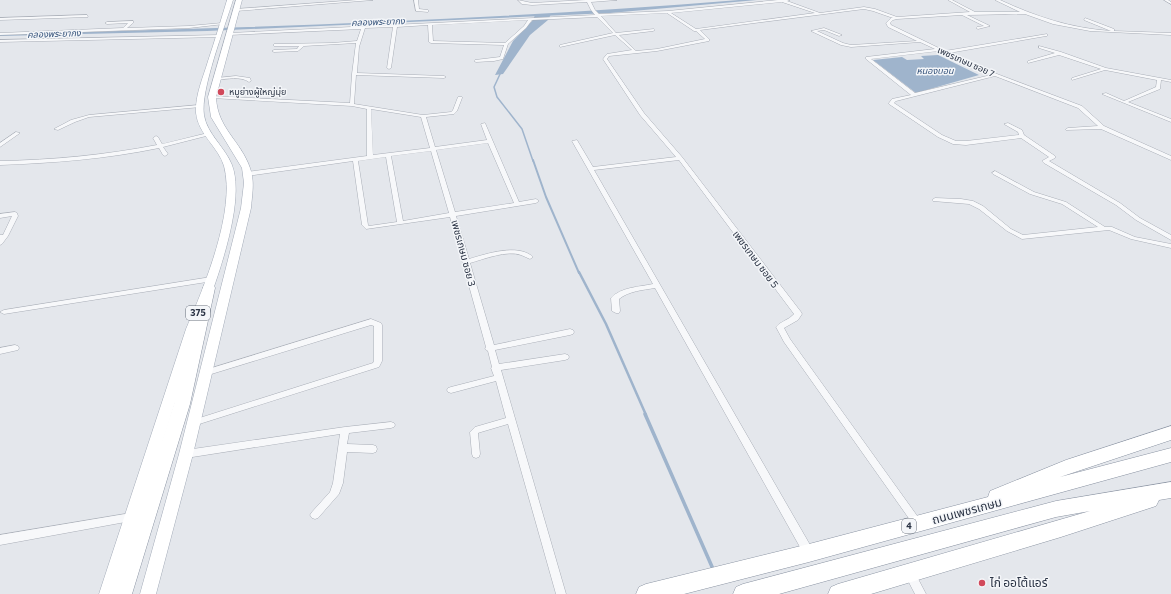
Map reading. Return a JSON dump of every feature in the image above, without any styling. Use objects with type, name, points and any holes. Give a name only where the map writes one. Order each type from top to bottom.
[{"type":"highway","points":[[122,594],[182,404],[210,284]]},
{"type":"highway","points":[[940,518],[1072,465],[1171,432]]},
{"type":"highway","name":"ถนนเพชรเกษม","points":[[646,594],[809,553],[1171,455]]},
{"type":"highway","points":[[743,594],[1056,509],[1171,490]]},
{"type":"highway","points":[[838,594],[1061,529],[1171,494]]},
{"type":"main road","name":"375","points":[[148,594],[186,454],[204,373],[246,208],[248,188],[247,174],[238,153],[214,117],[212,97],[217,79],[230,0]]},
{"type":"main road","name":"375","points":[[107,594],[192,329],[210,284],[230,212],[232,188],[228,166],[208,134],[200,115],[199,106],[225,31],[236,10],[239,0]]},
{"type":"street","points":[[236,10],[371,0]]},
{"type":"street","points":[[416,0],[417,10],[427,11]]},
{"type":"street","points":[[520,0],[523,3],[532,4],[615,0]]},
{"type":"street","points":[[0,41],[225,31],[430,25],[550,18],[595,13],[668,12],[788,0]]},
{"type":"street","points":[[950,0],[975,13]]},
{"type":"street","points":[[997,0],[1025,13],[1064,26],[1118,33],[1171,34]]},
{"type":"street","points":[[1166,0],[1171,3]]},
{"type":"street","points":[[588,1],[595,13],[615,34],[633,48],[633,52],[663,49],[708,40],[697,30],[668,12]]},
{"type":"street","points":[[782,1],[821,14]]},
{"type":"street","points":[[697,30],[864,8],[897,18],[975,13],[1025,13]]},
{"type":"street","points":[[963,14],[988,26],[978,28]]},
{"type":"street","points":[[0,19],[87,16]]},
{"type":"street","name":"เพชรเกษม ซอย 7","points":[[897,18],[889,21],[889,26],[994,75],[1080,107],[1102,127],[1171,158]]},
{"type":"street","points":[[476,61],[502,58],[506,44],[525,27],[531,19]]},
{"type":"street","points":[[1086,19],[1118,33]]},
{"type":"street","points":[[106,23],[132,22],[124,29]]},
{"type":"street","points":[[430,25],[431,42],[506,44]]},
{"type":"street","points":[[389,68],[396,26]]},
{"type":"street","points":[[352,105],[358,42],[362,28]]},
{"type":"street","points":[[0,34],[124,29],[225,31]]},
{"type":"street","points":[[840,36],[824,29],[813,31],[851,46],[922,42]]},
{"type":"street","points":[[561,46],[615,34],[653,30]]},
{"type":"street","points":[[946,52],[1046,35]]},
{"type":"street","points":[[275,45],[358,42]]},
{"type":"street","points":[[274,51],[298,50],[303,44]]},
{"type":"street","points":[[1040,47],[1105,69],[1171,81]]},
{"type":"street","points":[[914,95],[867,58],[940,50]]},
{"type":"street","name":"เพชรเกษม ซอย 5","points":[[633,52],[608,55],[606,59],[628,95],[680,158],[798,314],[796,318],[780,327],[787,340],[918,524]]},
{"type":"street","points":[[1029,62],[1060,54]]},
{"type":"street","points":[[1074,79],[1105,69]]},
{"type":"street","points":[[354,74],[444,76]]},
{"type":"street","points":[[994,75],[894,100],[891,103],[920,124],[950,142],[962,144],[1022,136]]},
{"type":"street","points":[[217,79],[239,77],[246,78],[249,81]]},
{"type":"street","points":[[1125,102],[1158,88],[1159,79]]},
{"type":"street","points":[[1104,94],[1171,121]]},
{"type":"street","points":[[212,97],[352,105],[423,116],[452,113],[455,111],[460,98]]},
{"type":"street","points":[[56,129],[72,121],[89,116],[199,106]]},
{"type":"street","points":[[369,108],[370,157]]},
{"type":"street","name":"เพชรเกษม ซอย 3","points":[[423,116],[454,214],[489,349],[561,594]]},
{"type":"street","points":[[483,124],[517,204]]},
{"type":"street","points":[[1006,124],[1020,131],[1022,136],[1053,157],[1045,161],[1046,162],[1112,200],[1138,219],[1171,238]]},
{"type":"street","points":[[1068,129],[1102,127]]},
{"type":"street","points":[[0,145],[18,133]]},
{"type":"street","points":[[0,164],[57,161],[161,147],[208,134]]},
{"type":"street","points":[[156,138],[165,154]]},
{"type":"street","points":[[247,174],[490,141]]},
{"type":"street","points":[[576,141],[809,553]]},
{"type":"street","points":[[388,155],[400,223]]},
{"type":"street","points":[[593,169],[680,158]]},
{"type":"street","points":[[355,160],[366,227],[536,201]]},
{"type":"street","points":[[995,173],[1032,192],[1064,203],[1107,228],[1133,238],[1171,246]]},
{"type":"street","points":[[935,200],[976,204],[1014,234],[1022,237],[1107,228]]},
{"type":"street","points":[[0,216],[15,214],[2,236],[0,243]]},
{"type":"street","points":[[1160,227],[1171,233]]},
{"type":"street","points":[[466,262],[521,251],[530,257]]},
{"type":"street","points":[[4,312],[210,284]]},
{"type":"street","points":[[616,310],[615,298],[620,294],[657,286]]},
{"type":"street","points":[[193,423],[376,364],[378,361],[378,325],[371,322],[204,373]]},
{"type":"street","points":[[489,349],[570,332]]},
{"type":"street","points":[[0,351],[15,348]]},
{"type":"street","points":[[495,368],[565,357]]},
{"type":"street","points":[[451,390],[498,378]]},
{"type":"street","points":[[476,454],[474,432],[478,429],[509,420]]},
{"type":"street","points":[[186,454],[345,430],[391,425]]},
{"type":"street","points":[[315,515],[334,494],[338,483],[345,430]]},
{"type":"street","points":[[342,448],[372,450]]},
{"type":"street","points":[[0,540],[131,517]]},
{"type":"street","points":[[909,573],[921,594]]},
{"type":"water","points":[[551,14],[548,20],[530,35],[503,74],[495,75],[513,41],[533,20],[535,15]]},
{"type":"water","name":"หนองบอน","points":[[938,55],[979,75],[916,93],[873,60],[902,57],[907,60],[924,59],[921,56]]},
{"type":"waterway","name":"คลองพระยากง","points":[[0,35],[207,30],[610,12],[755,0]]},
{"type":"waterway","points":[[501,72],[494,87],[497,97],[522,129],[533,161]]},
{"type":"waterway","points":[[533,160],[546,197],[579,273]]},
{"type":"waterway","points":[[579,272],[606,324],[646,415]]},
{"type":"waterway","points":[[645,414],[713,569]]},
{"type":"place","name":"หมูย่างผู้ใหญ่มุ่ย","points":[[221,92]]},
{"type":"place","name":"ไก่ ออโต้แอร์","points":[[982,583]]}]
